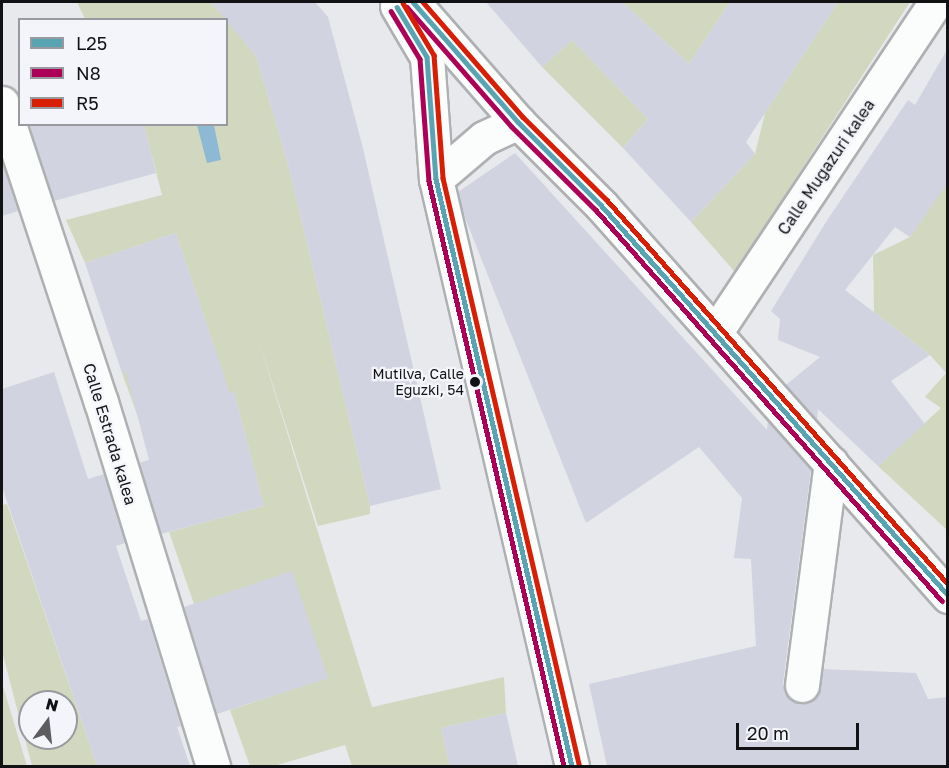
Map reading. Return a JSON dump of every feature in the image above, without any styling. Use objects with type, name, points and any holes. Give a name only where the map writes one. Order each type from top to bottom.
[{"type":"street","points":[[394,2],[427,57],[436,179],[572,766]]},
{"type":"street","points":[[413,2],[518,122],[601,205],[948,596]]},
{"type":"street","name":"Calle Mugazuri kalea","points":[[715,333],[936,2]]},
{"type":"street","name":"Calle Estrada kalea","points":[[2,103],[101,402],[213,766]]},
{"type":"street","points":[[436,179],[484,138],[518,122]]},
{"type":"street","points":[[802,685],[831,463]]},
{"type":"green space","points":[[77,2],[211,2],[225,18],[85,18]]},
{"type":"green space","points":[[622,2],[730,2],[689,64]]},
{"type":"green space","points":[[838,2],[910,2],[735,272],[691,222],[755,154],[765,113]]},
{"type":"green space","points":[[228,21],[256,56],[288,164],[370,506],[370,514],[318,526],[257,335],[372,707],[504,677],[506,713],[441,728],[450,766],[352,766],[345,745],[274,766],[250,766],[230,710],[327,678],[194,604],[169,532],[264,506],[234,392],[138,417],[122,373],[213,343],[176,233],[85,263],[66,220],[162,195],[144,126],[228,126]]},
{"type":"green space","points":[[572,40],[648,119],[623,148],[542,67]]},
{"type":"green space","points":[[947,182],[947,530],[878,466],[941,408],[925,397],[946,373],[930,355],[874,312],[873,255],[910,237]]},
{"type":"green space","points":[[7,504],[71,690],[18,690],[18,712],[2,651],[2,505]]},
{"type":"green space","points":[[2,683],[18,736],[18,750],[22,750],[27,766],[2,766]]},
{"type":"green space","points":[[78,711],[97,766],[32,766],[28,750],[78,750]]},
{"type":"water","points":[[197,126],[214,126],[221,160],[207,163]]},
{"type":"building","points":[[211,2],[315,2],[328,17],[362,144],[441,489],[370,506],[288,164],[256,56],[228,22],[228,18],[224,18]]},
{"type":"building","points":[[486,2],[622,2],[689,64],[730,2],[838,2],[746,142],[755,154],[691,222],[623,148],[648,119],[572,40],[542,67]]},
{"type":"building","points":[[948,48],[948,182],[910,237],[895,227],[845,290],[930,355],[891,381],[925,424],[878,466],[818,409],[817,420],[786,385],[820,357],[778,340],[780,319],[771,311],[826,222],[908,100],[915,105]]},
{"type":"building","points":[[30,126],[144,126],[156,173],[54,201]]},
{"type":"building","points":[[515,153],[767,430],[768,422],[811,470],[783,683],[785,693],[791,700],[799,703],[810,702],[817,696],[823,669],[916,673],[928,699],[948,697],[948,766],[607,766],[589,684],[756,646],[751,559],[734,558],[742,498],[699,447],[586,523],[462,210],[458,192]]},
{"type":"building","points":[[2,161],[18,211],[2,216]]},
{"type":"building","points":[[176,233],[230,393],[234,392],[264,506],[161,534],[139,463],[149,460],[126,372],[122,373],[85,263]]},
{"type":"building","points":[[54,372],[88,479],[104,474],[125,543],[116,546],[141,621],[148,619],[181,726],[177,727],[190,766],[97,766],[78,710],[78,690],[71,690],[2,487],[2,389]]},
{"type":"building","points":[[292,571],[328,678],[217,714],[184,607]]},
{"type":"building","points":[[506,713],[518,766],[450,766],[441,728]]},
{"type":"transit line","name":"L25","points":[[413,2],[518,122],[601,205],[948,595]]},
{"type":"transit line","name":"R5","points":[[423,2],[523,117],[607,200],[948,584]]},
{"type":"transit line","name":"R5","points":[[403,3],[434,55],[443,178],[579,764]]},
{"type":"transit line","name":"L25","points":[[397,7],[427,57],[436,179],[572,766]]},
{"type":"transit line","name":"N8","points":[[407,7],[512,127],[596,210],[942,601]]},
{"type":"transit line","name":"N8","points":[[391,11],[420,59],[429,181],[564,766]]},
{"type":"place","name":"Mutilva, Calle Eguzki, 54","points":[[475,382]]}]
